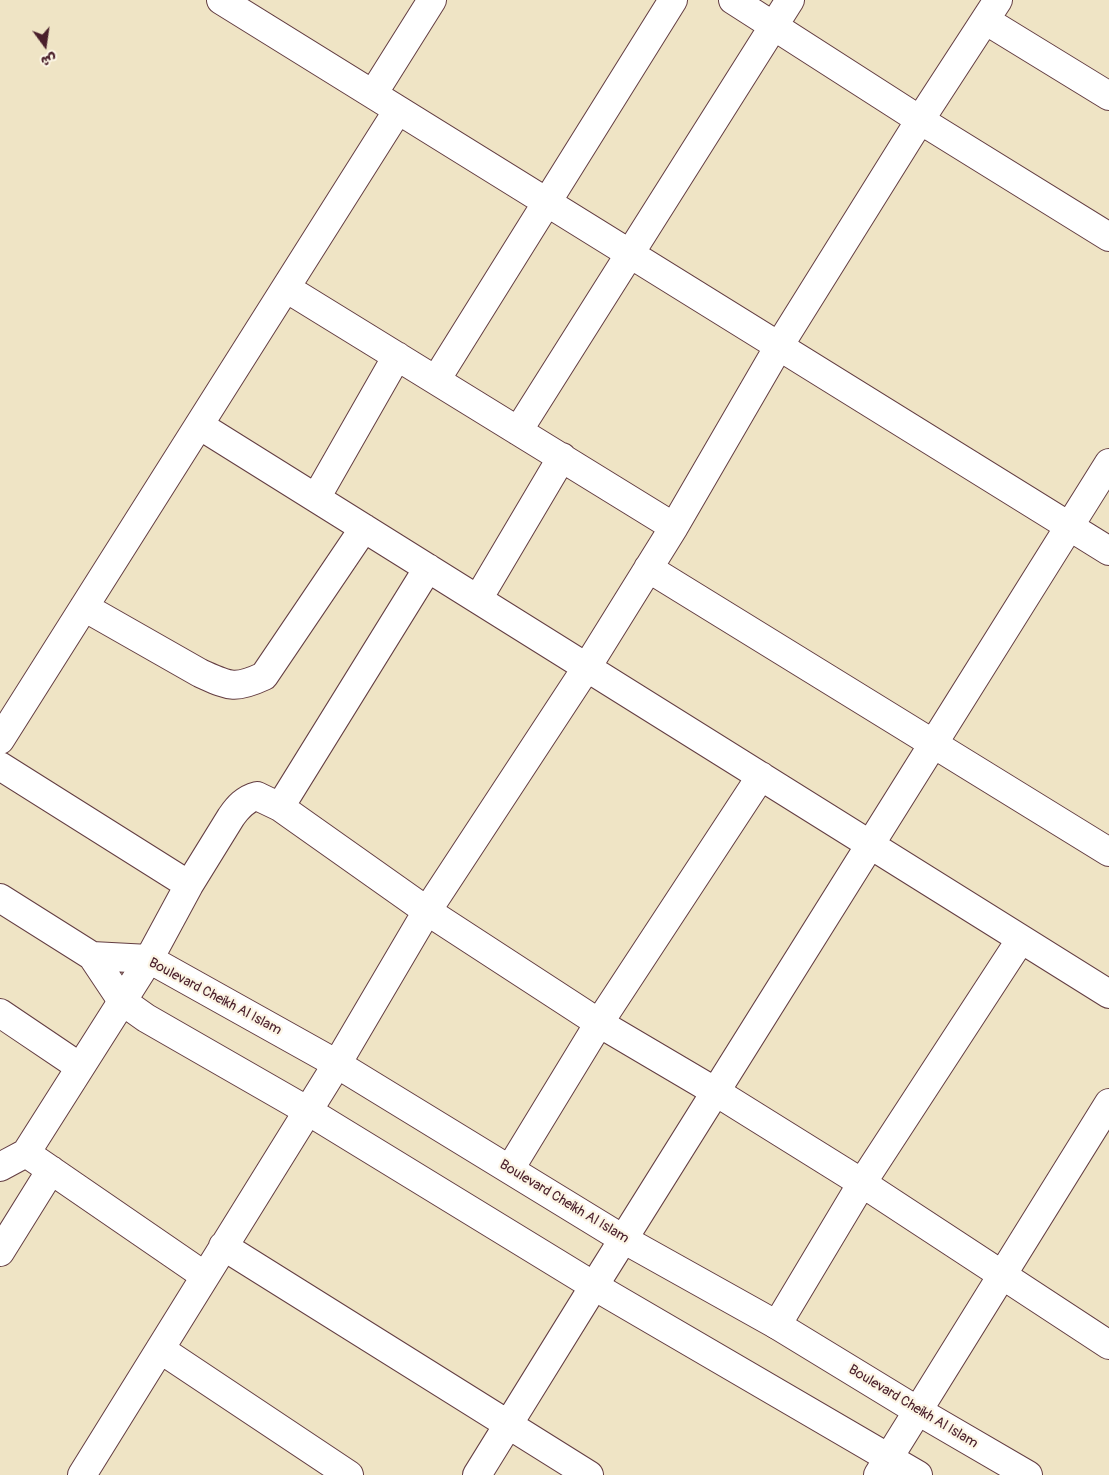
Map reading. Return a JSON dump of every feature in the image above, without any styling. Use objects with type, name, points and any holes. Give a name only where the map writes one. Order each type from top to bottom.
[{"type":"street","points":[[221,0],[1109,551]]},
{"type":"street","points":[[372,94],[432,0]]},
{"type":"street","points":[[436,380],[673,0]]},
{"type":"street","points":[[733,0],[1109,238]]},
{"type":"street","points":[[518,431],[790,0]]},
{"type":"street","points":[[82,1475],[337,1064],[427,911],[587,667],[674,527],[779,346],[920,120],[992,10],[1109,96]]},
{"type":"street","points":[[0,740],[398,110]]},
{"type":"street","points":[[286,288],[674,527]]},
{"type":"street","points":[[316,498],[397,356]]},
{"type":"street","points":[[199,425],[1109,994]]},
{"type":"street","points":[[478,599],[562,458]]},
{"type":"street","points":[[477,1475],[1109,463]]},
{"type":"street","points":[[84,607],[200,673],[220,682],[238,686],[264,676],[364,528]]},
{"type":"street","points":[[280,808],[428,568]]},
{"type":"street","points":[[648,568],[1109,852]]},
{"type":"street","points":[[0,766],[189,885]]},
{"type":"street","points":[[510,1169],[599,1022],[761,776]]},
{"type":"street","points":[[0,1167],[26,1153],[149,959],[189,885],[239,806],[252,797],[257,796],[280,808],[427,911],[599,1022],[862,1183],[1109,1345]]},
{"type":"street","name":"Boulevard Cheikh Al Islam","points":[[0,898],[92,956],[122,1001],[146,1018],[308,1111],[884,1466],[918,1475]]},
{"type":"street","points":[[777,1325],[862,1183],[1021,939]]},
{"type":"street","name":"Boulevard Cheikh Al Islam","points":[[92,956],[149,959],[337,1064],[623,1239],[777,1325],[1028,1475]]},
{"type":"street","points":[[0,1013],[80,1067]]},
{"type":"street","points":[[884,1466],[1109,1102]]},
{"type":"street","points":[[26,1153],[206,1276]]},
{"type":"street","points":[[0,1252],[51,1170]]},
{"type":"street","points":[[224,1246],[589,1475]]},
{"type":"street","points":[[160,1349],[336,1472]]}]
